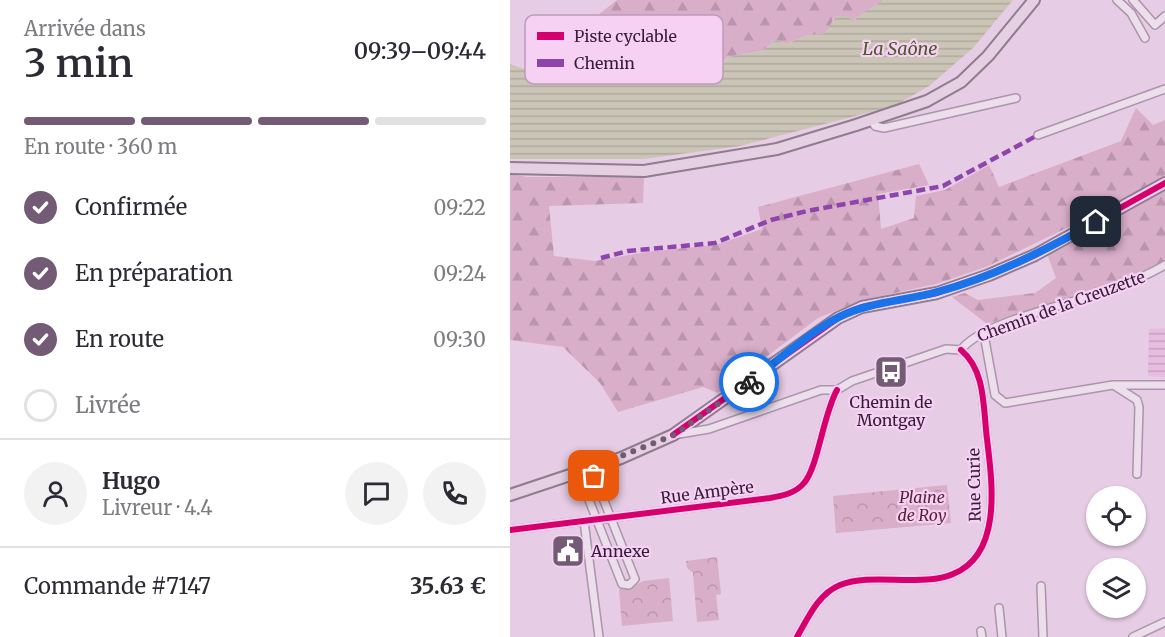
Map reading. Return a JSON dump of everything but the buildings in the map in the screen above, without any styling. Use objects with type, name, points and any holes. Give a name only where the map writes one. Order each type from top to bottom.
[{"type":"main road","points":[[510,168],[644,171],[777,149],[871,120],[927,101],[961,82],[988,56],[1034,0]]},
{"type":"main road","points":[[510,495],[591,468],[674,435],[838,318],[862,308],[937,292],[989,275],[1035,255],[1165,183]]},
{"type":"street","points":[[1117,0],[1131,13],[1145,38]]},
{"type":"street","points":[[1133,0],[1155,25],[1165,16]]},
{"type":"street","points":[[1038,135],[1165,89]]},
{"type":"street","points":[[871,120],[875,126],[884,128],[1016,98]]},
{"type":"street","name":"Chemin de la Creuzette","points":[[961,350],[967,342],[981,334],[1110,290],[1165,265]]},
{"type":"street","points":[[981,334],[985,340],[995,395],[1005,403],[1113,385],[1165,385]]},
{"type":"street","points":[[674,435],[709,429],[820,390],[837,390],[852,381],[946,349],[961,350]]},
{"type":"street","name":"Rue Curie","points":[[797,637],[816,605],[839,585],[860,581],[928,579],[952,575],[966,567],[985,544],[991,512],[987,441],[978,371],[972,359],[961,350]]},
{"type":"street","points":[[1113,385],[1137,400],[1139,407],[1137,474]]},
{"type":"street","name":"Rue Ampère","points":[[510,530],[764,499],[793,492],[804,483],[810,472],[823,421],[837,390]]},
{"type":"street","points":[[578,472],[622,585],[629,585],[635,579],[591,468]]},
{"type":"street","points":[[584,521],[599,637]]},
{"type":"street","points":[[1041,586],[1043,637]]},
{"type":"street","points":[[999,608],[1002,637]]},
{"type":"street","points":[[1133,637],[1165,622]]},
{"type":"shaded area","points":[[1165,328],[1165,377],[1148,376],[1149,329]]},
{"type":"green space","points":[[617,0],[884,0],[856,18],[853,24],[851,19],[833,18],[831,27],[825,33],[805,36],[787,44],[776,40],[762,51],[728,57],[723,61],[723,15],[598,15]]},
{"type":"green space","points":[[1136,108],[1153,125],[1165,120],[1165,175],[1114,205],[986,267],[936,284],[863,300],[818,318],[718,393],[703,387],[618,412],[600,383],[563,347],[510,340],[510,174],[527,177],[644,177],[643,203],[549,206],[554,256],[595,261],[646,252],[716,245],[762,229],[758,207],[919,164],[929,185],[878,194],[881,229],[914,218],[916,196],[945,190],[989,165],[999,187],[1121,141]]},
{"type":"green space","points":[[1165,189],[1165,260],[1138,275],[987,324],[952,297],[965,293],[978,300],[1035,293],[1056,278],[1047,254]]},
{"type":"green space","name":"Plaine de Roy","points":[[947,485],[951,523],[836,533],[833,496]]},
{"type":"green space","points":[[717,557],[721,594],[716,595],[719,620],[697,622],[693,573],[687,568],[686,561]]},
{"type":"green space","points":[[669,578],[673,621],[622,626],[619,589],[631,588],[643,581]]},
{"type":"water","name":"La Saône","points":[[884,0],[1013,0],[973,48],[929,86],[894,106],[740,146],[644,159],[510,159],[510,64],[525,69],[525,84],[723,84],[723,61],[729,57],[762,51],[776,40],[787,44],[805,36],[825,33],[836,16],[850,17],[853,23],[858,16]]},
{"type":"marked path","points":[[601,258],[628,251],[715,243],[771,220],[807,211],[943,186],[1038,135]]},
{"type":"cycle path","points":[[673,435],[838,318],[862,307],[937,293],[989,275],[1035,255],[1165,183]]},
{"type":"cycle path","points":[[797,637],[820,600],[840,585],[865,580],[919,580],[942,577],[953,574],[969,564],[980,550],[987,534],[991,515],[991,475],[982,391],[975,368],[961,350]]},
{"type":"cycle path","points":[[510,530],[788,494],[801,486],[809,475],[837,390]]},
{"type":"way so far","points":[[594,476],[591,468],[674,435],[749,382]]},
{"type":"place","name":"Chemin de Montgay","points":[[891,372]]},
{"type":"place","name":"Annexe","points":[[568,551]]},
{"type":"route","points":[[749,382],[838,318],[862,308],[937,292],[989,275],[1035,255],[1096,222]]}]
